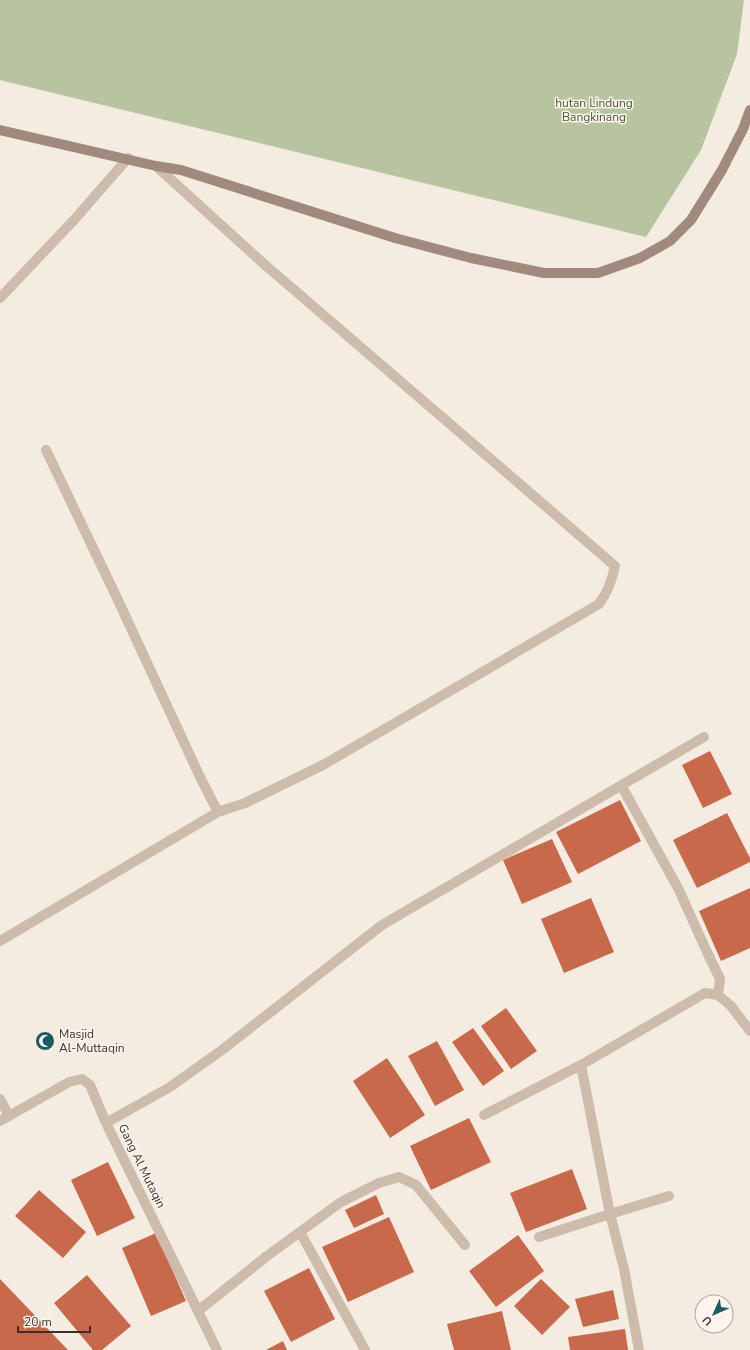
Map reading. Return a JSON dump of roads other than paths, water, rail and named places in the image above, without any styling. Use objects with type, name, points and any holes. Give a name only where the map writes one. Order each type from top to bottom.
[{"type":"street","points":[[0,130],[128,158],[156,166],[182,170],[395,238],[471,258],[544,273],[598,273],[640,258],[670,241],[691,220],[733,149],[750,110]]},
{"type":"street","points":[[0,298],[74,220],[128,158]]},
{"type":"street","points":[[0,941],[218,812],[245,803],[323,765],[599,604],[607,593],[612,581],[615,566],[264,264],[156,166]]},
{"type":"street","points":[[46,450],[118,598],[200,777],[218,812]]},
{"type":"street","points":[[106,1123],[170,1087],[188,1075],[312,981],[382,925],[704,737]]},
{"type":"street","points":[[622,785],[678,888],[720,979],[718,996]]},
{"type":"street","points":[[484,1115],[581,1065],[705,993],[718,996],[731,1006],[750,1031]]},
{"type":"street","points":[[581,1065],[610,1214],[624,1269],[639,1350]]},
{"type":"street","name":"Gang Al Mutaqin","points":[[0,1121],[69,1082],[82,1079],[90,1086],[106,1123],[217,1350]]},
{"type":"street","points":[[0,1099],[9,1116]]},
{"type":"street","points":[[198,1311],[267,1256],[341,1202],[379,1183],[399,1177],[416,1185],[465,1245]]},
{"type":"street","points":[[539,1237],[669,1196]]},
{"type":"street","points":[[300,1232],[365,1350]]},
{"type":"place","name":"Masjid Al-Muttaqin","points":[[45,1041]]},
{"type":"park label","name":"hutan Lindung Bangkinang","points":[[594,110]]}]
